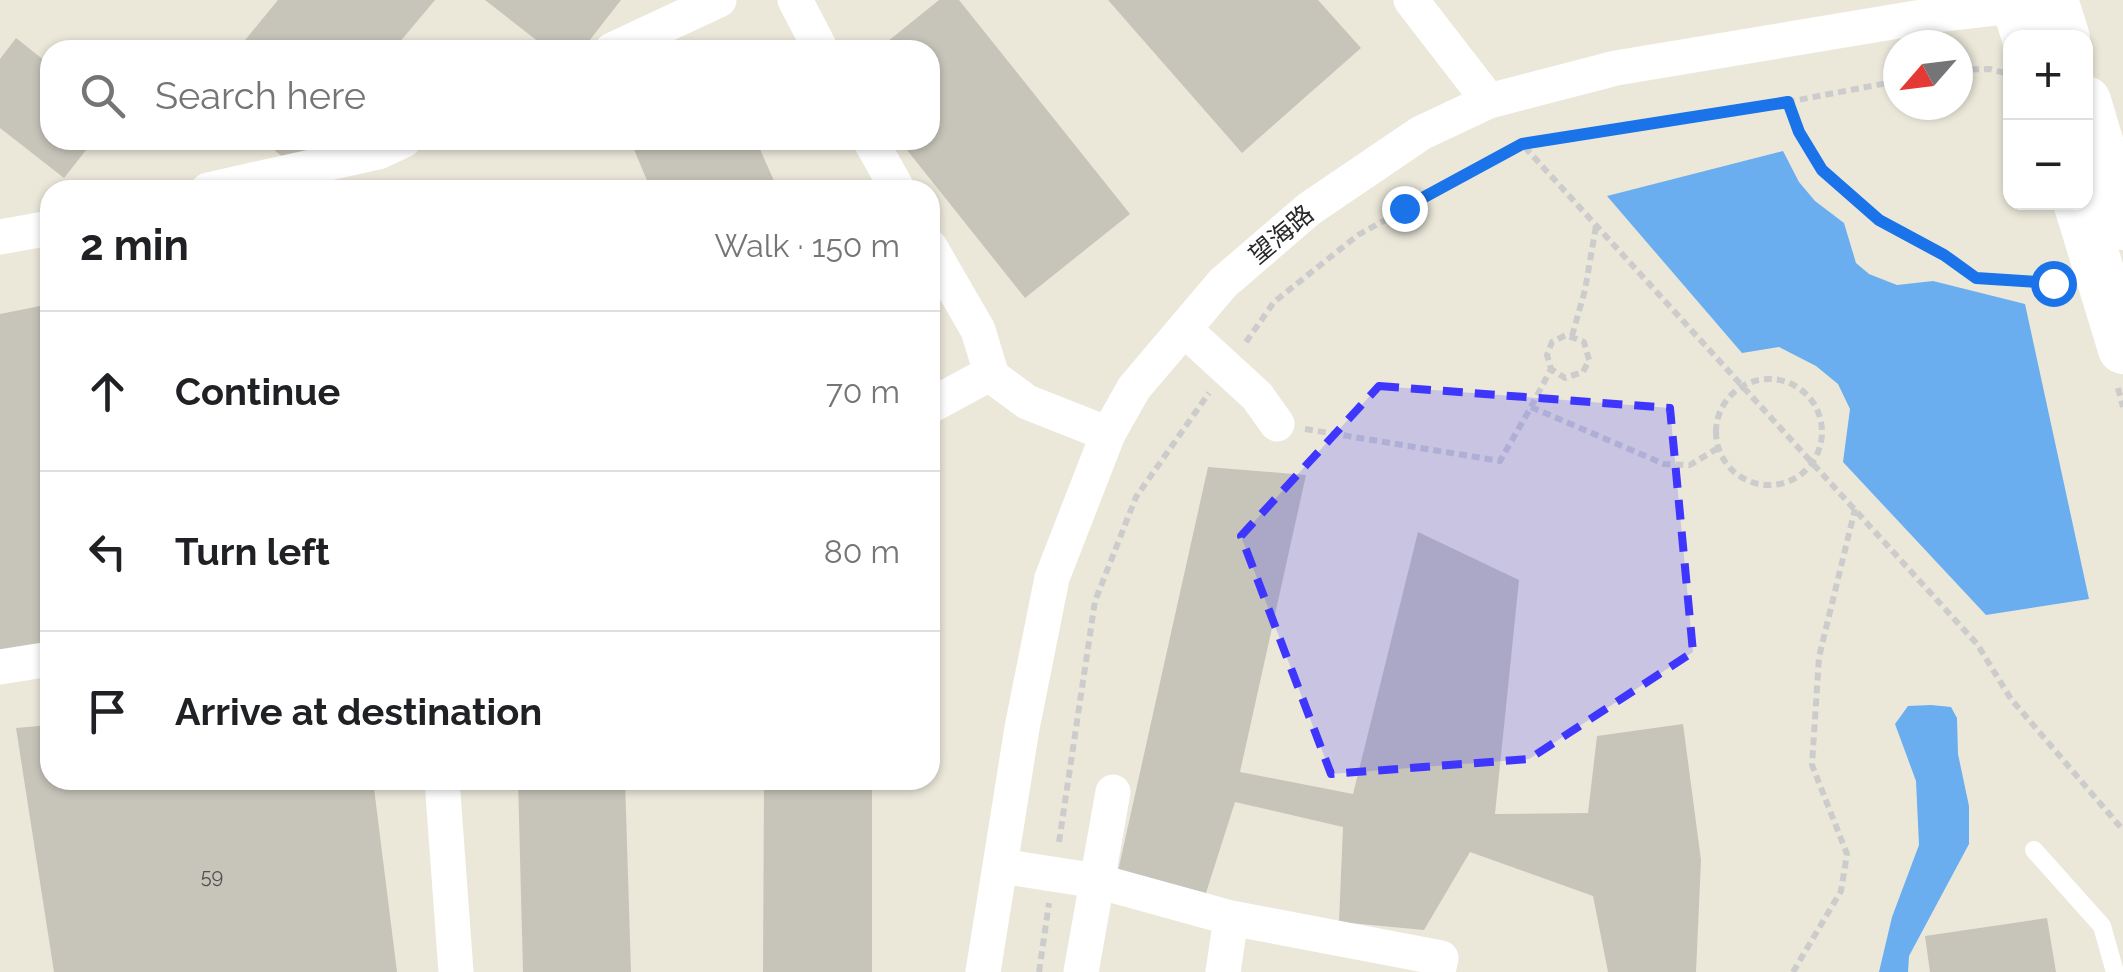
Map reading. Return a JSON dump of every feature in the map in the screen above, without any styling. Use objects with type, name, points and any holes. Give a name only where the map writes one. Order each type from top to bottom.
[{"type":"street","points":[[633,40],[719,0]]},
{"type":"street","points":[[794,0],[816,40]]},
{"type":"street","points":[[1411,0],[1490,102]]},
{"type":"street","name":"望海路","points":[[989,971],[1022,728],[1052,578],[1108,434],[1134,388],[1222,284],[1309,209],[1421,133],[1490,102],[1616,68],[1934,15],[2042,12]]},
{"type":"street","points":[[2092,120],[2123,225]]},
{"type":"street","points":[[293,180],[335,175],[382,150]]},
{"type":"street","points":[[876,150],[892,180]]},
{"type":"street","points":[[2080,210],[2118,359]]},
{"type":"street","points":[[0,236],[40,230]]},
{"type":"street","points":[[940,264],[978,330],[992,376]]},
{"type":"street","points":[[1185,330],[1257,396],[1277,424]]},
{"type":"street","points":[[940,400],[988,374],[1028,402],[1108,434]]},
{"type":"street","points":[[0,667],[40,661]]},
{"type":"street","points":[[443,790],[456,972]]},
{"type":"street","points":[[1081,972],[1114,792]]},
{"type":"street","points":[[1001,866],[1097,880],[1231,918],[1441,958],[1438,972]]},
{"type":"street","points":[[1223,972],[1231,918]]},
{"type":"lane","points":[[2034,850],[2102,926],[2115,972]]},
{"type":"path","points":[[1973,70],[2003,73]]},
{"type":"path","points":[[1039,972],[1096,601],[1136,498],[1274,302],[1358,235],[1522,144],[1883,85]]},
{"type":"path","points":[[1788,102],[1799,132],[1822,170],[1879,220],[1944,255],[1976,278],[2053,283],[2070,279]]},
{"type":"path","points":[[1522,144],[1977,644],[2011,698],[2123,830]]},
{"type":"path","points":[[1572,336],[1596,226]]},
{"type":"path","points":[[1572,336],[1588,349],[1586,368],[1576,377],[1566,378],[1551,369],[1546,355],[1559,338],[1572,336]]},
{"type":"path","points":[[2118,359],[2123,407]]},
{"type":"path","points":[[1277,424],[1500,461],[1551,369]]},
{"type":"path","points":[[1757,379],[1781,379],[1805,392],[1820,414],[1822,439],[1814,462],[1800,476],[1786,482],[1761,485],[1739,476],[1718,448],[1716,426],[1721,408],[1742,385],[1757,379]]},
{"type":"path","points":[[1531,407],[1664,464],[1690,465],[1718,448]]},
{"type":"path","points":[[1793,972],[1841,891],[1847,854],[1812,765],[1819,657],[1855,509]]},
{"type":"highlighted area","points":[[1379,386],[1670,408],[1693,652],[1529,759],[1331,774],[1241,536]]},
{"type":"water","points":[[1783,151],[1799,182],[1815,201],[1844,223],[1856,263],[1869,274],[1897,285],[1933,281],[2025,304],[2089,599],[1986,615],[1843,462],[1850,409],[1838,384],[1816,366],[1779,347],[1742,353],[1607,196]]},
{"type":"water","points":[[1908,706],[1951,707],[1957,718],[1958,754],[1969,806],[1969,844],[1909,956],[1908,972],[1879,972],[1892,917],[1919,845],[1916,781],[1895,724]]},
{"type":"building","points":[[278,0],[435,0],[401,40],[245,40]]},
{"type":"building","points":[[485,0],[621,0],[590,40],[536,40]]},
{"type":"building","points":[[939,0],[959,0],[1130,214],[1025,298],[940,191],[940,180],[931,180],[907,150],[940,150],[940,40],[889,40]]},
{"type":"building","points":[[1108,0],[1318,0],[1361,48],[1242,153]]},
{"type":"building","points":[[16,38],[40,57],[40,150],[86,150],[64,178],[0,128],[0,59]]},
{"type":"building","points":[[274,150],[309,150],[295,167]]},
{"type":"building","points":[[634,150],[760,150],[774,180],[647,180]]},
{"type":"building","points":[[40,306],[40,649],[0,655],[0,314]]},
{"type":"building","points":[[1208,467],[1306,475],[1240,772],[1353,794],[1418,532],[1519,580],[1495,814],[1588,813],[1597,736],[1683,724],[1701,860],[1696,972],[1608,972],[1593,896],[1470,852],[1424,930],[1339,922],[1343,827],[1235,802],[1206,893],[1118,871]]},
{"type":"building","points":[[40,726],[40,790],[374,790],[397,972],[54,972],[16,728]]},
{"type":"building","points":[[518,790],[625,790],[631,972],[523,972]]},
{"type":"building","points":[[764,790],[872,790],[872,972],[763,972]]},
{"type":"building","points":[[2047,918],[2056,972],[1930,972],[1925,936]]},
{"type":"route","points":[[1404,208],[1522,144],[1788,102],[1799,132],[1822,170],[1879,220],[1944,255],[1976,278],[2053,283]]}]
